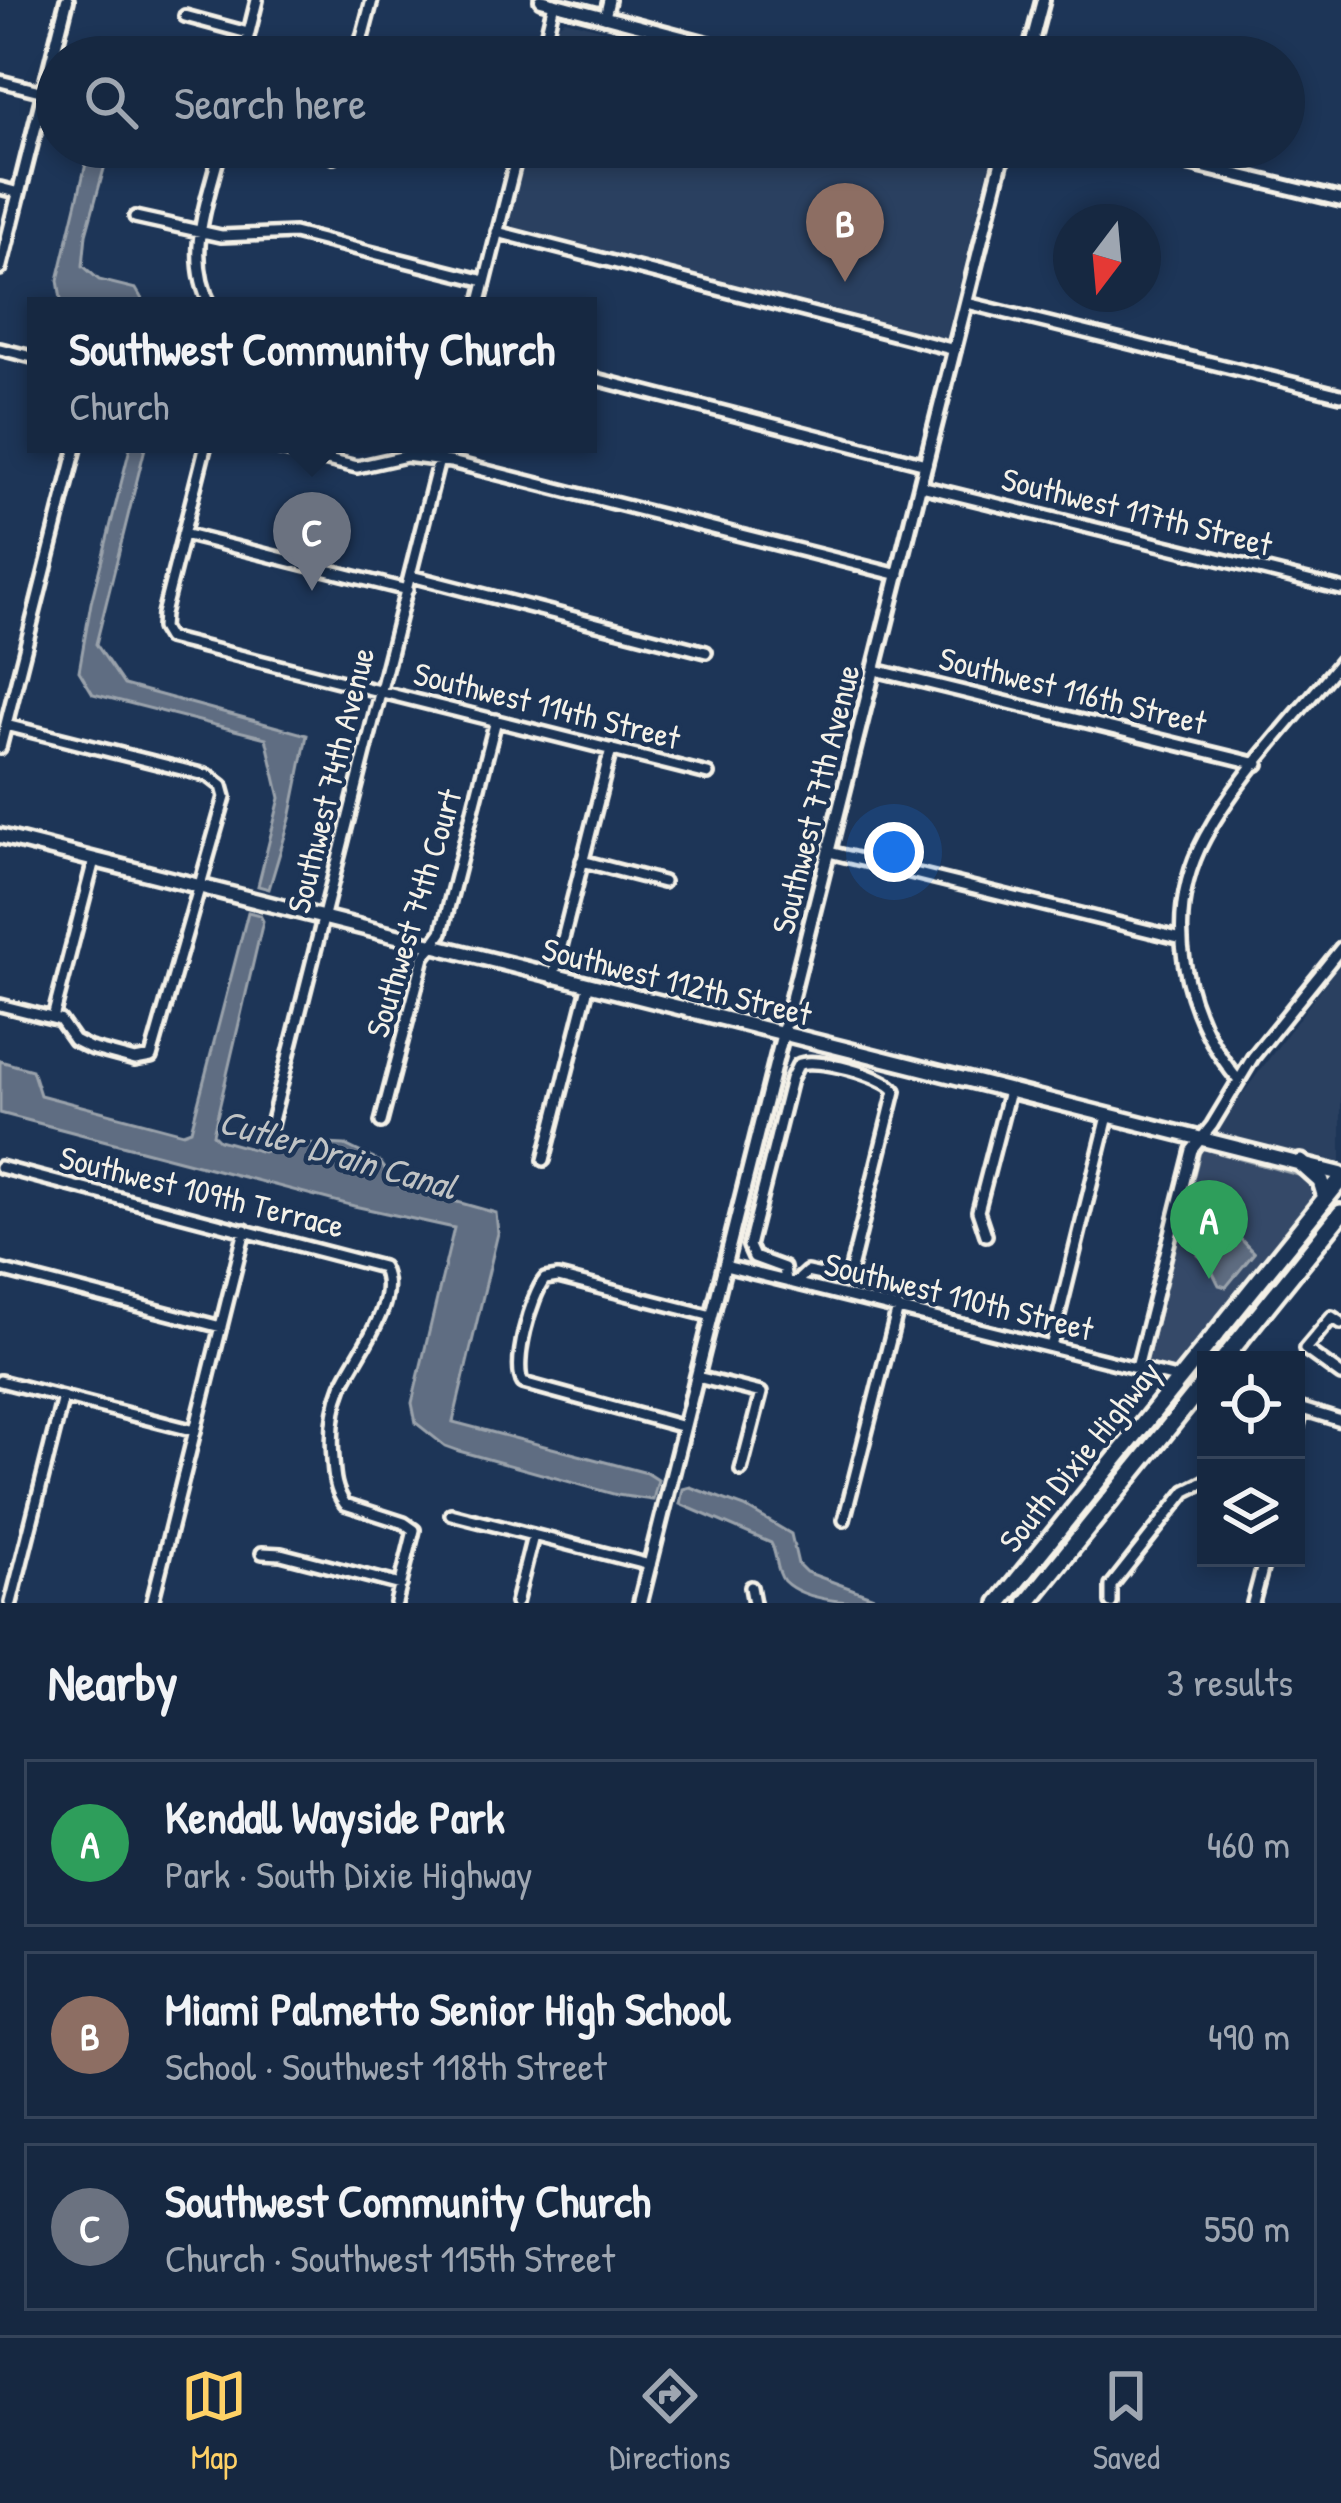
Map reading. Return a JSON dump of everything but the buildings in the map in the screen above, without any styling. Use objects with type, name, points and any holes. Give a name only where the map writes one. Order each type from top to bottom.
[{"type":"highway","points":[[1301,1163],[1321,1181],[1325,1198]]},
{"type":"highway","name":"South Dixie Highway","points":[[999,1603],[1341,1177]]},
{"type":"highway","points":[[1230,1351],[1341,1213]]},
{"type":"highway","points":[[1180,1379],[1197,1382]]},
{"type":"highway","name":"South Dixie Highway","points":[[1027,1603],[1197,1392]]},
{"type":"main road","name":"Southwest 112th Street","points":[[0,836],[588,987],[1202,1137],[1341,1177]]},
{"type":"street","points":[[58,36],[67,0]]},
{"type":"street","points":[[247,36],[257,0]]},
{"type":"street","points":[[363,36],[372,0]]},
{"type":"street","points":[[605,17],[609,0]]},
{"type":"street","points":[[1034,36],[1043,0]]},
{"type":"street","points":[[544,36],[548,2],[678,36]]},
{"type":"street","points":[[185,16],[248,33]]},
{"type":"street","points":[[0,81],[36,90]]},
{"type":"street","points":[[0,268],[36,125]]},
{"type":"street","points":[[207,297],[199,276],[200,232],[216,168]]},
{"type":"street","points":[[481,297],[514,168]]},
{"type":"street","name":"Southwest 77th Avenue","points":[[640,1603],[1000,168]]},
{"type":"street","points":[[1208,168],[1341,200]]},
{"type":"street","points":[[0,188],[19,194]]},
{"type":"street","points":[[135,217],[200,232],[305,235],[485,281]]},
{"type":"street","points":[[497,232],[955,350]]},
{"type":"street","points":[[967,303],[1341,395]]},
{"type":"street","points":[[597,379],[926,464]]},
{"type":"street","points":[[0,748],[75,453]]},
{"type":"street","points":[[204,453],[184,534],[407,590]]},
{"type":"street","points":[[297,453],[350,466],[406,456],[439,460],[898,575]]},
{"type":"street","name":"Southwest 74th Avenue","points":[[270,1129],[441,453]]},
{"type":"street","name":"Southwest 117th Street","points":[[921,486],[1341,589]]},
{"type":"street","name":"Southwest 114th Street","points":[[184,534],[163,614],[165,634],[180,643],[708,774]]},
{"type":"street","points":[[411,576],[706,652]]},
{"type":"street","points":[[1238,1080],[1212,1046],[1196,1014],[1185,973],[1182,939],[1187,887],[1200,847],[1258,764],[1341,661]]},
{"type":"street","name":"Southwest 116th Street","points":[[875,670],[1258,764]]},
{"type":"street","name":"Southwest 74th Court","points":[[381,1123],[424,957],[442,932],[496,720]]},
{"type":"street","points":[[0,1005],[53,1018],[63,1023],[74,1040],[90,1048],[146,1059],[156,1048],[224,791],[209,776],[6,725]]},
{"type":"street","points":[[553,978],[611,748]]},
{"type":"street","points":[[829,852],[1182,939]]},
{"type":"street","points":[[53,1018],[94,860]]},
{"type":"street","points":[[582,861],[663,882]]},
{"type":"street","points":[[1137,1368],[1192,1150],[1238,1080],[1341,948]]},
{"type":"street","points":[[544,1160],[588,987]]},
{"type":"street","points":[[810,1060],[884,1080],[896,1091],[851,1274],[844,1280],[829,1276],[807,1272],[791,1282],[781,1266],[754,1257],[749,1241],[791,1078],[798,1065],[810,1060]]},
{"type":"street","points":[[986,1235],[978,1211],[1009,1091]]},
{"type":"street","points":[[1051,1347],[1108,1116]]},
{"type":"street","name":"Southwest 109th Terrace","points":[[0,1168],[382,1267],[386,1274],[375,1327],[341,1388],[334,1414],[334,1481],[345,1504],[412,1527],[401,1586]]},
{"type":"street","points":[[152,1603],[245,1230]]},
{"type":"street","name":"Southwest 110th Street","points":[[725,1266],[1180,1379]]},
{"type":"street","points":[[0,1270],[221,1327]]},
{"type":"street","points":[[822,1289],[829,1276]]},
{"type":"street","points":[[684,1426],[530,1388],[519,1377],[518,1365],[536,1293],[545,1279],[559,1277],[712,1316]]},
{"type":"street","points":[[844,1520],[898,1308]]},
{"type":"street","points":[[1341,1323],[1332,1317],[1305,1349],[1341,1375]]},
{"type":"street","points":[[697,1377],[761,1393],[741,1470]]},
{"type":"street","points":[[0,1381],[195,1431]]},
{"type":"street","points":[[11,1603],[63,1397]]},
{"type":"street","points":[[1305,1409],[1341,1418]]},
{"type":"street","points":[[1110,1602],[1112,1586],[1186,1491],[1197,1485]]},
{"type":"street","points":[[451,1514],[650,1565]]},
{"type":"street","points":[[516,1603],[533,1536]]},
{"type":"street","points":[[262,1553],[401,1586],[397,1603]]},
{"type":"street","points":[[1253,1603],[1262,1567]]},
{"type":"street","points":[[751,1587],[754,1603]]},
{"type":"shaded area","points":[[565,20],[628,36],[555,36]]},
{"type":"shaded area","points":[[523,168],[989,168],[946,338],[514,227],[510,220]]},
{"type":"shaded area","points":[[1341,962],[1341,1168],[1212,1135]]},
{"type":"shaded area","points":[[1201,1148],[1309,1178],[1317,1196],[1177,1371],[1146,1363]]},
{"type":"water","points":[[85,168],[104,168],[86,234],[83,266],[99,280],[136,289],[141,297],[61,297],[58,280]]},
{"type":"water","points":[[129,453],[144,453],[96,644],[124,685],[307,735],[290,819],[269,889],[258,886],[280,798],[266,738],[93,694],[79,671]]},
{"type":"water","name":"Cutler Drain Canal","points":[[248,912],[260,915],[263,921],[213,1134],[219,1140],[263,1152],[287,1142],[345,1145],[380,1162],[397,1185],[496,1213],[498,1233],[453,1422],[647,1473],[658,1480],[653,1500],[617,1495],[459,1451],[416,1423],[412,1403],[454,1228],[0,1113],[0,1061],[32,1070],[40,1095],[183,1133],[191,1130]]},
{"type":"water","points":[[1201,1221],[1233,1231],[1254,1253],[1226,1287],[1219,1285],[1208,1263],[1198,1255],[1196,1227]]},
{"type":"water","points":[[690,1487],[745,1507],[791,1534],[798,1564],[806,1572],[890,1603],[833,1600],[794,1588],[781,1577],[771,1543],[680,1504],[683,1489]]},
{"type":"place","name":"Miami Palmetto Senior High School","points":[[845,282]]},
{"type":"place","name":"Southwest Community Church","points":[[312,591]]},
{"type":"place","name":"Kendall Wayside Park","points":[[1209,1279]]}]
